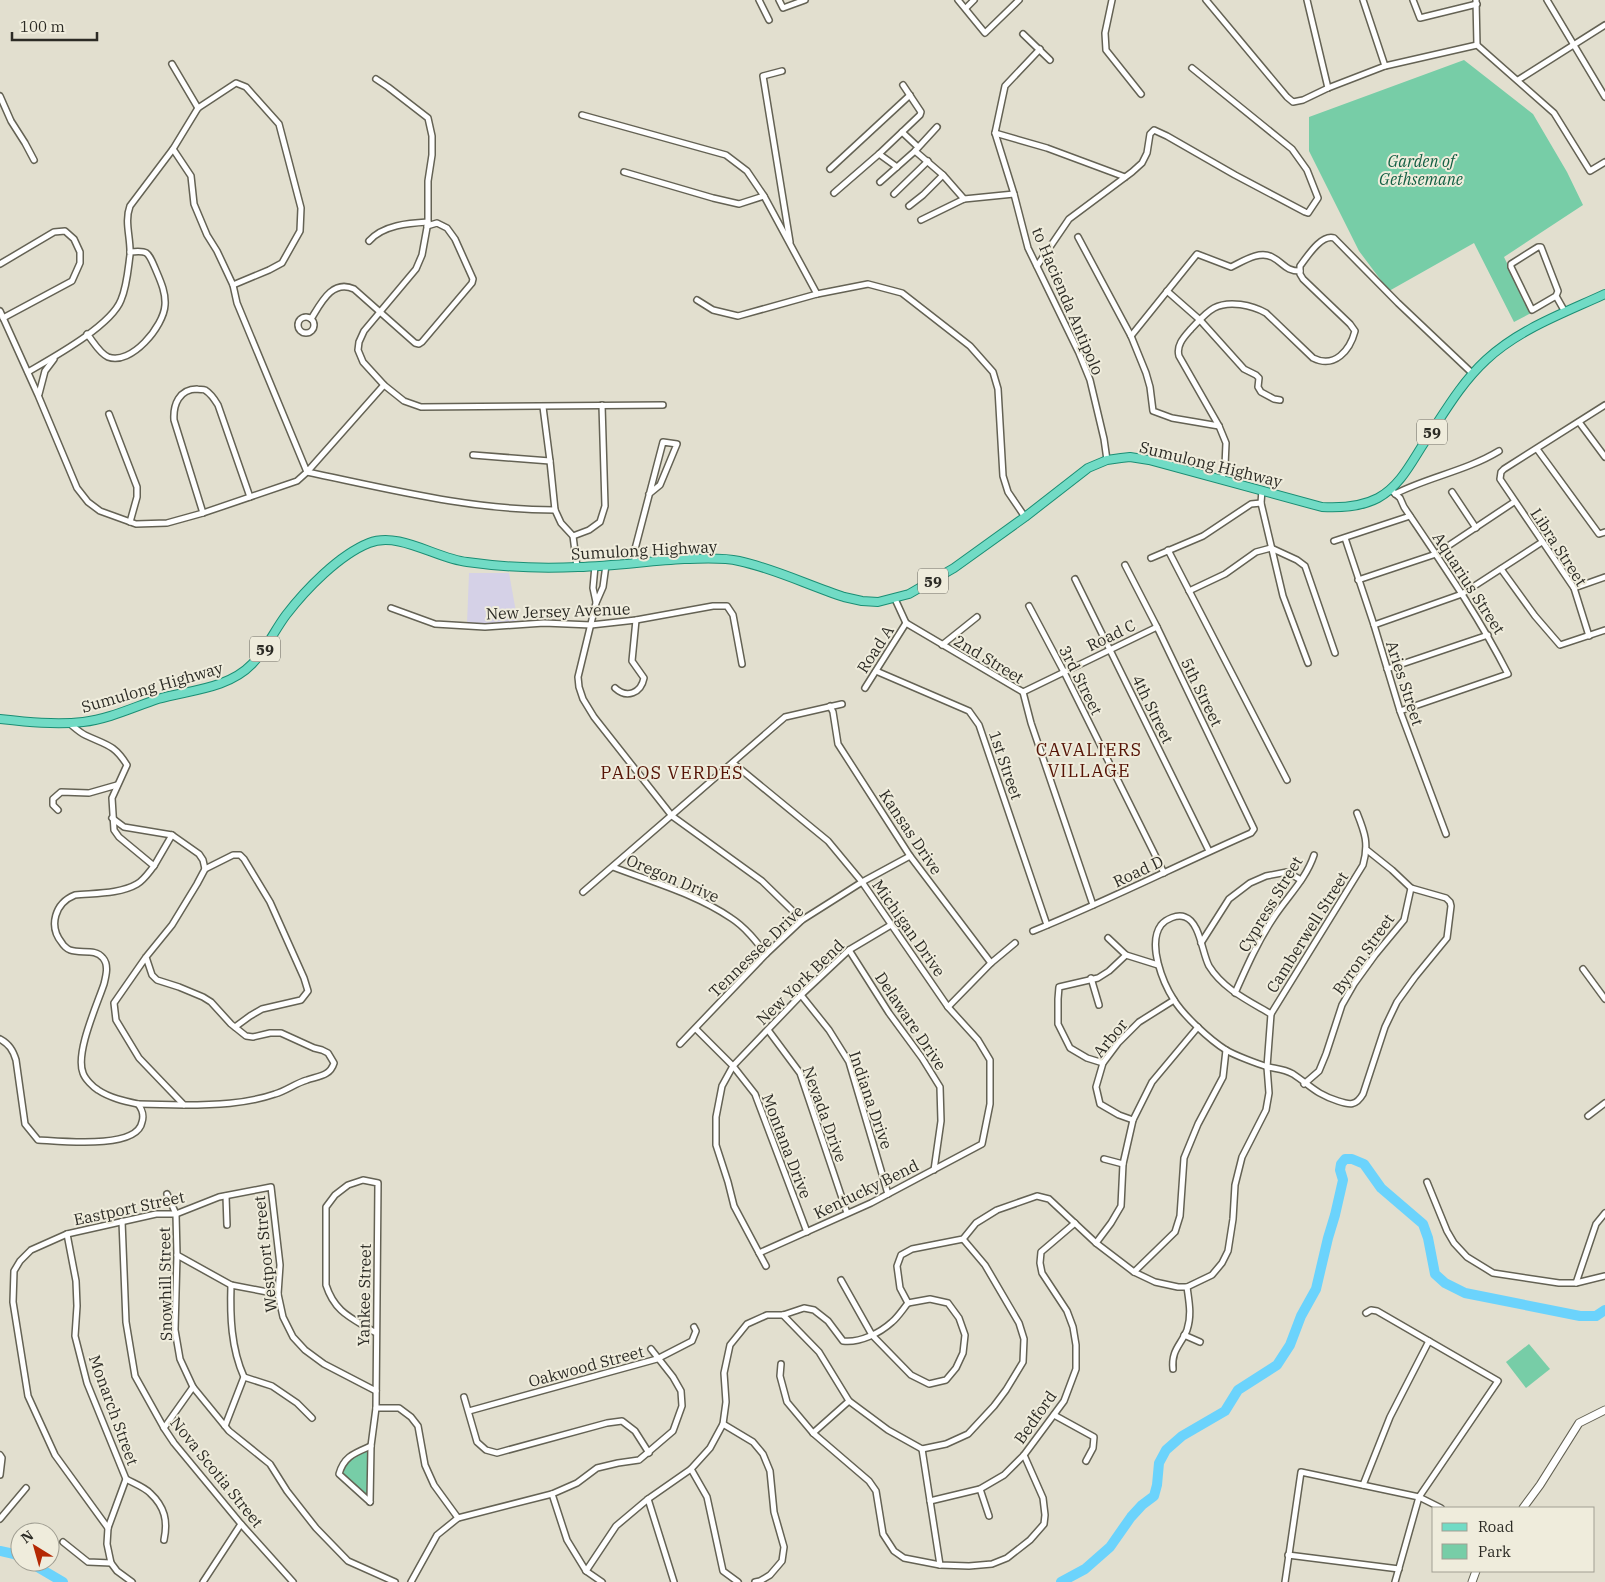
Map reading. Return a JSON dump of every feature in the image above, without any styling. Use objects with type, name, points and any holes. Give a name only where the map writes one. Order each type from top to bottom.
[{"type":"main road","name":"Sumulong Highway","points":[[0,719],[69,723],[90,721],[158,699],[221,683],[239,675],[258,658],[286,615],[322,576],[355,551],[374,541],[384,539],[399,541],[448,559],[527,567],[577,567],[714,558],[739,560],[828,592],[862,601],[878,602],[909,594],[934,580],[1025,518],[1088,468],[1107,460],[1130,457],[1149,460],[1322,507],[1354,506],[1392,492],[1444,413],[1473,374],[1507,342],[1533,327],[1605,294]]},
{"type":"street","points":[[759,0],[769,20]]},
{"type":"street","points":[[779,0],[783,8],[805,0]]},
{"type":"street","points":[[958,0],[985,33],[1019,0]]},
{"type":"street","points":[[966,8],[974,0]]},
{"type":"street","points":[[1112,0],[1105,32],[1106,50],[1141,94]]},
{"type":"street","points":[[1206,0],[1293,102],[1303,100],[1328,88],[1385,66],[1477,44]]},
{"type":"street","points":[[1307,0],[1328,88]]},
{"type":"street","points":[[1363,0],[1385,66]]},
{"type":"street","points":[[1413,0],[1420,18],[1477,2],[1477,44],[1554,113],[1590,171],[1605,162]]},
{"type":"street","points":[[1547,0],[1605,97]]},
{"type":"street","points":[[1518,80],[1605,25]]},
{"type":"street","points":[[1024,34],[1050,60]]},
{"type":"street","name":"to Hacienda Antipolo","points":[[1040,49],[1005,86],[995,133],[1028,248],[1079,353],[1090,380],[1107,460]]},
{"type":"street","points":[[172,64],[198,108]]},
{"type":"street","points":[[1038,266],[1069,219],[1142,163],[1147,153],[1152,131],[1167,136],[1305,212],[1308,213],[1310,211],[1318,198],[1307,170],[1292,148],[1192,68]]},
{"type":"street","points":[[782,71],[763,76],[791,248]]},
{"type":"street","points":[[376,79],[428,118],[432,136],[432,155],[428,181],[428,224],[422,255],[416,269],[360,337],[358,350],[363,362],[384,385],[404,401],[421,407],[663,406]]},
{"type":"street","points":[[28,372],[56,356],[87,334],[110,316],[121,301],[127,278],[130,252],[127,226],[130,206],[173,149],[198,108],[236,83],[246,87],[279,124],[302,208],[300,231],[282,262],[269,270],[233,285]]},
{"type":"street","points":[[834,193],[920,115],[921,112],[903,85]]},
{"type":"street","points":[[830,170],[910,95]]},
{"type":"street","points":[[0,96],[11,121],[34,160]]},
{"type":"street","points":[[582,115],[726,155],[747,171],[764,196],[817,294]]},
{"type":"street","points":[[880,182],[937,128]]},
{"type":"street","points":[[902,132],[964,199]]},
{"type":"street","points":[[995,133],[1047,148],[1125,177]]},
{"type":"street","points":[[173,149],[191,176],[194,204],[201,223],[233,285],[237,302],[307,472]]},
{"type":"street","points":[[879,154],[897,166]]},
{"type":"street","points":[[894,194],[928,161]]},
{"type":"street","points":[[624,172],[739,204],[764,196]]},
{"type":"street","points":[[909,206],[923,195],[942,175]]},
{"type":"street","points":[[921,220],[964,199],[1014,194]]},
{"type":"street","points":[[311,319],[333,289],[345,286],[354,290],[415,343],[419,344],[472,282],[470,272],[455,239],[447,228],[437,223],[415,222],[391,228],[376,234],[370,241]]},
{"type":"street","points":[[0,264],[54,232],[64,231],[74,239],[80,252],[80,263],[72,281],[3,318]]},
{"type":"street","points":[[1222,479],[1225,466],[1226,442],[1178,352],[1181,342],[1200,320],[1217,307],[1245,304],[1256,307],[1266,313],[1313,358],[1319,361],[1326,361],[1340,356],[1350,346],[1355,331],[1303,279],[1300,271],[1300,266],[1323,238],[1329,236],[1334,238],[1473,374]]},
{"type":"street","points":[[1078,237],[1131,336],[1146,374],[1153,412],[1172,418],[1219,426]]},
{"type":"street","points":[[1556,296],[1532,310],[1511,264],[1538,246],[1541,247],[1558,291],[1556,296],[1565,312]]},
{"type":"street","points":[[87,334],[100,351],[107,356],[116,358],[130,354],[150,338],[160,322],[165,307],[165,298],[161,282],[151,258],[142,250],[130,252]]},
{"type":"street","points":[[1131,336],[1197,254],[1230,267],[1255,256],[1271,256],[1291,271],[1300,271]]},
{"type":"street","points":[[697,300],[713,310],[738,316],[817,294],[868,284],[902,293],[970,346],[993,372],[998,389],[1003,476],[1008,492],[1025,518]]},
{"type":"street","points":[[1166,291],[1200,320],[1244,369],[1258,376],[1258,387],[1261,392],[1280,400]]},
{"type":"street","points":[[0,311],[77,488],[88,502],[100,511],[130,522],[144,524],[167,523],[203,513],[297,481],[384,385]]},
{"type":"street","points":[[38,395],[45,371],[56,356]]},
{"type":"street","points":[[203,513],[174,420],[173,410],[176,401],[182,394],[192,389],[204,390],[212,396],[218,405],[250,497]]},
{"type":"street","points":[[573,536],[589,530],[600,522],[605,506],[602,405]]},
{"type":"street","points":[[1602,533],[1537,449],[1605,405]]},
{"type":"street","points":[[542,407],[550,461],[554,510],[561,523],[573,536],[577,567]]},
{"type":"street","points":[[109,414],[137,486],[137,497],[130,522]]},
{"type":"street","points":[[1579,422],[1605,457]]},
{"type":"street","points":[[634,563],[635,549],[649,494],[663,442],[677,444],[660,485],[649,494]]},
{"type":"street","name":"Libra Street","points":[[1537,449],[1504,469],[1500,475],[1501,482],[1574,588],[1589,636]]},
{"type":"street","points":[[1392,492],[1469,467],[1499,451]]},
{"type":"street","points":[[473,455],[550,461]]},
{"type":"street","points":[[307,472],[480,506],[523,510],[554,510]]},
{"type":"street","points":[[1262,490],[1261,503],[1282,596],[1308,663]]},
{"type":"street","name":"Aquarius Street","points":[[1392,492],[1462,594],[1488,635],[1508,674],[1400,712]]},
{"type":"street","points":[[1452,492],[1476,528]]},
{"type":"street","points":[[1358,580],[1436,554],[1514,502]]},
{"type":"street","points":[[1151,558],[1203,536],[1251,504],[1261,503]]},
{"type":"street","points":[[1334,541],[1410,516]]},
{"type":"street","name":"Aries Street","points":[[1345,538],[1400,712],[1446,834]]},
{"type":"street","points":[[1374,625],[1462,594],[1542,542]]},
{"type":"street","points":[[1189,591],[1225,574],[1256,552],[1271,548],[1297,560],[1305,566],[1335,653]]},
{"type":"street","points":[[1168,550],[1287,780]]},
{"type":"street","points":[[606,565],[603,587],[596,603],[578,678],[583,698],[594,717],[672,816],[762,880],[802,920]]},
{"type":"street","name":"5th Street","points":[[1125,565],[1254,826],[1253,831]]},
{"type":"street","points":[[595,566],[593,588],[596,603]]},
{"type":"street","points":[[1500,569],[1535,616],[1560,645],[1605,630]]},
{"type":"street","points":[[1574,588],[1605,578]]},
{"type":"street","name":"4th Street","points":[[1075,579],[1209,851]]},
{"type":"street","points":[[895,599],[906,623]]},
{"type":"street","name":"New Jersey Avenue","points":[[391,608],[435,624],[485,626],[544,623],[591,625],[636,620],[713,606],[727,606],[733,615],[742,664]]},
{"type":"street","name":"3rd Street","points":[[1029,606],[1164,873]]},
{"type":"street","points":[[942,644],[977,617]]},
{"type":"street","points":[[615,688],[620,693],[626,694],[635,691],[642,685],[644,678],[632,661],[636,620]]},
{"type":"street","name":"2nd Street","points":[[906,623],[1022,692],[1093,905]]},
{"type":"street","name":"Road A","points":[[865,688],[906,623]]},
{"type":"street","name":"Road C","points":[[1022,692],[1157,627]]},
{"type":"street","points":[[1387,669],[1488,635]]},
{"type":"street","name":"1st Street","points":[[876,671],[969,711],[979,725],[1047,925]]},
{"type":"street","points":[[583,892],[785,718],[842,704]]},
{"type":"street","name":"Kansas Drive","points":[[830,706],[833,712],[838,744],[910,856],[991,963]]},
{"type":"street","points":[[69,723],[84,734],[110,745],[121,755],[127,765],[112,798],[114,830],[119,837],[154,866]]},
{"type":"street","name":"Michigan Drive","points":[[733,763],[828,841],[862,882],[948,1006],[978,1040],[990,1060],[990,1104],[982,1144]]},
{"type":"street","points":[[58,810],[53,805],[53,799],[61,792],[89,793],[117,786]]},
{"type":"street","points":[[1271,1014],[1227,986],[1210,966],[1197,931],[1190,919],[1183,916],[1172,917],[1161,925],[1155,942],[1158,965],[1174,1000],[1198,1027],[1226,1050],[1267,1067],[1281,1069],[1292,1074],[1322,1096],[1349,1104],[1356,1102],[1364,1094],[1385,1027],[1397,1002],[1447,938],[1451,906],[1446,898],[1412,888],[1367,850],[1364,830],[1357,813]]},
{"type":"street","points":[[112,818],[124,827],[172,835],[198,854],[203,860],[205,868]]},
{"type":"street","name":"Road D","points":[[1033,931],[1253,831]]},
{"type":"street","points":[[146,957],[152,975],[157,980],[179,987],[211,1002],[246,1036],[253,1037],[270,1033],[281,1033],[328,1053],[334,1063],[333,1069],[327,1074],[306,1080],[277,1094],[251,1100],[213,1105],[138,1104],[112,1097],[96,1090],[83,1073],[81,1063],[82,1046],[107,974],[105,961],[98,954],[70,950],[63,945],[56,933],[55,917],[60,905],[67,898],[75,895],[123,889],[143,880],[154,866],[172,835]]},
{"type":"street","name":"Camberwell Street","points":[[1187,1287],[1212,1275],[1222,1263],[1228,1251],[1233,1219],[1235,1185],[1242,1157],[1266,1110],[1270,1092],[1267,1067],[1271,1014],[1363,865],[1367,850]]},
{"type":"street","points":[[184,1104],[139,1058],[116,1020],[114,1003],[146,957],[172,925],[205,868],[233,855],[240,855],[270,902],[308,991],[301,1000],[262,1010],[235,1027]]},
{"type":"street","name":"Cypress Street","points":[[1236,993],[1257,945],[1301,880],[1314,855]]},
{"type":"street","name":"Tennessee Drive","points":[[680,1044],[766,954],[802,920],[862,882],[910,856]]},
{"type":"street","name":"Oregon Drive","points":[[613,867],[701,900],[732,918],[749,933],[766,954]]},
{"type":"street","points":[[1201,943],[1229,899],[1250,883],[1266,876],[1287,872],[1301,880]]},
{"type":"street","name":"Byron Street","points":[[1304,1084],[1319,1071],[1342,1005],[1354,984],[1404,920],[1412,888]]},
{"type":"street","name":"New York Bend","points":[[733,1066],[848,950],[891,925]]},
{"type":"street","points":[[1108,938],[1126,955],[1158,965]]},
{"type":"street","points":[[948,1006],[991,963],[1014,944]]},
{"type":"street","name":"Delaware Drive","points":[[848,950],[940,1087],[941,1121],[934,1170]]},
{"type":"street","points":[[1103,1063],[1087,1058],[1070,1048],[1058,1024],[1059,987],[1091,978],[1098,978],[1109,972],[1126,955]]},
{"type":"street","points":[[1583,969],[1605,999]]},
{"type":"street","points":[[1091,978],[1098,1005]]},
{"type":"street","name":"Indiana Drive","points":[[802,995],[829,1030],[849,1062],[888,1194]]},
{"type":"street","name":"Arbor","points":[[1134,1120],[1119,1115],[1100,1104],[1096,1087],[1103,1063],[1118,1043],[1139,1022],[1174,1000]]},
{"type":"street","points":[[1096,1243],[1121,1206],[1122,1164],[1134,1120],[1152,1082],[1198,1027]]},
{"type":"street","name":"Montana Drive","points":[[696,1029],[733,1066],[755,1094],[807,1232]]},
{"type":"street","name":"Nevada Drive","points":[[768,1030],[800,1073],[847,1213]]},
{"type":"street","points":[[0,1039],[7,1043],[13,1051],[16,1060],[25,1124],[38,1140],[87,1143],[121,1139],[132,1135],[142,1123],[143,1113],[138,1104]]},
{"type":"street","points":[[1134,1272],[1176,1232],[1180,1216],[1184,1158],[1198,1124],[1224,1076],[1226,1050]]},
{"type":"street","points":[[733,1066],[722,1086],[716,1117],[716,1145],[734,1206],[766,1266]]},
{"type":"street","points":[[1588,1116],[1605,1103]]},
{"type":"street","name":"Kentucky Bend","points":[[759,1253],[856,1210],[982,1144]]},
{"type":"street","points":[[1104,1159],[1122,1164]]},
{"type":"street","name":"Yankee Street","points":[[371,1446],[352,1454],[342,1464],[340,1474],[370,1502],[371,1446],[376,1408],[378,1183],[364,1180],[348,1185],[335,1195],[326,1207],[326,1285],[330,1298],[339,1310],[376,1334]]},
{"type":"street","points":[[1427,1182],[1447,1231],[1454,1243],[1467,1257],[1492,1272],[1559,1283],[1576,1283],[1605,1276]]},
{"type":"street","name":"Eastport Street","points":[[108,1528],[55,1455],[28,1396],[12,1302],[14,1271],[30,1250],[67,1234],[156,1214],[176,1214],[219,1197],[271,1186]]},
{"type":"street","name":"Westport Street","points":[[271,1186],[280,1265],[278,1294],[284,1317],[293,1337],[305,1350],[324,1364],[376,1391]]},
{"type":"street","name":"Snowhill Street","points":[[167,1194],[176,1214],[175,1330],[180,1359],[193,1387],[225,1426],[270,1464],[287,1491],[316,1528],[348,1561],[395,1582]]},
{"type":"street","points":[[226,1196],[227,1225]]},
{"type":"street","points":[[908,1303],[900,1288],[896,1266],[901,1255],[912,1249],[963,1239],[976,1223],[997,1210],[1037,1196],[1049,1199],[1096,1243],[1134,1272],[1155,1282],[1187,1287],[1190,1314],[1184,1335],[1176,1347],[1173,1369]]},
{"type":"street","points":[[1576,1283],[1596,1224],[1605,1213]]},
{"type":"street","name":"Nova Scotia Street","points":[[122,1221],[126,1322],[136,1376],[174,1443],[292,1582]]},
{"type":"street","name":"Bedford","points":[[930,1501],[980,1489],[1004,1475],[1024,1455],[1064,1401],[1076,1368],[1076,1345],[1073,1327],[1067,1311],[1042,1273],[1040,1263],[1041,1252],[1075,1223]]},
{"type":"street","name":"Monarch Street","points":[[67,1234],[76,1281],[75,1336],[87,1383],[126,1479],[108,1528],[107,1544],[110,1563]]},
{"type":"street","points":[[783,1315],[819,1352],[848,1401],[888,1430],[922,1449],[946,1444],[968,1434],[994,1406],[1023,1362],[1024,1339],[1019,1323],[985,1265],[963,1239]]},
{"type":"street","points":[[177,1256],[231,1285],[278,1294]]},
{"type":"street","points":[[586,1571],[616,1526],[648,1499],[691,1469],[710,1448],[723,1424],[726,1402],[724,1373],[730,1345],[747,1324],[767,1315],[783,1315],[804,1308],[814,1310],[828,1321],[843,1341],[851,1341],[872,1335],[892,1322],[908,1303],[930,1299],[948,1303],[959,1318],[965,1335],[963,1353],[956,1368],[946,1380],[929,1384],[911,1375],[872,1335],[841,1280]]},
{"type":"street","points":[[225,1426],[244,1376],[238,1362],[230,1317],[231,1285]]},
{"type":"street","points":[[1366,1313],[1371,1310],[1377,1311],[1498,1381],[1419,1497],[1395,1582]]},
{"type":"street","name":"Oakwood Street","points":[[469,1411],[657,1359],[692,1341],[696,1331],[694,1326]]},
{"type":"street","points":[[1184,1335],[1200,1342]]},
{"type":"street","points":[[1363,1485],[1390,1417],[1429,1341]]},
{"type":"street","points":[[411,1582],[437,1535],[458,1518],[552,1494],[577,1483],[597,1468],[639,1460],[672,1431],[682,1406],[681,1391],[651,1349]]},
{"type":"street","points":[[781,1364],[780,1376],[787,1402],[813,1433],[869,1481],[876,1490],[883,1534],[894,1550],[904,1558],[940,1565],[969,1566],[992,1564],[1007,1558],[1030,1540],[1044,1524],[1045,1515],[1043,1498],[1024,1455]]},
{"type":"street","points":[[244,1376],[272,1386],[298,1403],[312,1418]]},
{"type":"street","points":[[164,1428],[193,1387]]},
{"type":"street","points":[[464,1397],[477,1442],[486,1450],[497,1453],[607,1423],[622,1421],[635,1431],[649,1452]]},
{"type":"street","points":[[813,1433],[848,1401]]},
{"type":"street","points":[[376,1408],[399,1408],[411,1417],[418,1426],[425,1465],[434,1485],[458,1518]]},
{"type":"street","points":[[1524,1507],[1579,1423],[1605,1410]]},
{"type":"street","points":[[1054,1415],[1094,1437],[1092,1448],[1086,1461]]},
{"type":"street","points":[[723,1424],[753,1442],[763,1454],[770,1470],[774,1512],[784,1547],[782,1560],[770,1575],[755,1582]]},
{"type":"street","points":[[922,1449],[940,1565]]},
{"type":"street","points":[[0,1455],[2,1458],[0,1475]]},
{"type":"street","points":[[691,1469],[707,1497],[723,1571],[738,1582]]},
{"type":"street","points":[[1284,1582],[1301,1472],[1419,1497],[1439,1507]]},
{"type":"street","points":[[126,1479],[150,1492],[165,1513],[166,1530],[164,1540]]},
{"type":"street","points":[[0,1519],[26,1488]]},
{"type":"street","points":[[980,1489],[989,1516]]},
{"type":"street","points":[[552,1494],[567,1540],[586,1571],[602,1582]]},
{"type":"street","points":[[648,1499],[674,1582]]},
{"type":"street","points":[[203,1582],[241,1524]]},
{"type":"street","points":[[62,1542],[88,1562],[110,1563],[116,1571],[132,1582]]},
{"type":"street","points":[[1288,1555],[1399,1570]]},
{"type":"shaded area","points":[[469,573],[509,573],[518,623],[467,624]]},
{"type":"green space","name":"Garden of Gethsemane","points":[[1464,60],[1533,114],[1567,172],[1583,205],[1504,257],[1531,313],[1514,322],[1474,243],[1389,291],[1359,251],[1309,151],[1309,117]]},
{"type":"green space","points":[[1529,1344],[1550,1369],[1526,1388],[1506,1362]]},
{"type":"green space","points":[[371,1446],[369,1500],[339,1474],[342,1464]]},
{"type":"waterway","points":[[1061,1582],[1085,1569],[1110,1547],[1131,1517],[1154,1496],[1159,1463],[1166,1450],[1182,1436],[1225,1411],[1238,1390],[1277,1365],[1290,1345],[1301,1316],[1316,1289],[1343,1180],[1340,1170],[1341,1164],[1345,1159],[1352,1159],[1364,1164],[1381,1188],[1423,1224],[1428,1238],[1435,1274],[1445,1283],[1465,1293],[1580,1316],[1596,1316],[1605,1310]]},
{"type":"waterway","points":[[0,1551],[10,1553]]},
{"type":"waterway","points":[[46,1572],[63,1582]]},
{"type":"district","name":"CAVALIERS VILLAGE","points":[[1089,760]]},
{"type":"district","name":"PALOS VERDES","points":[[672,772]]}]
